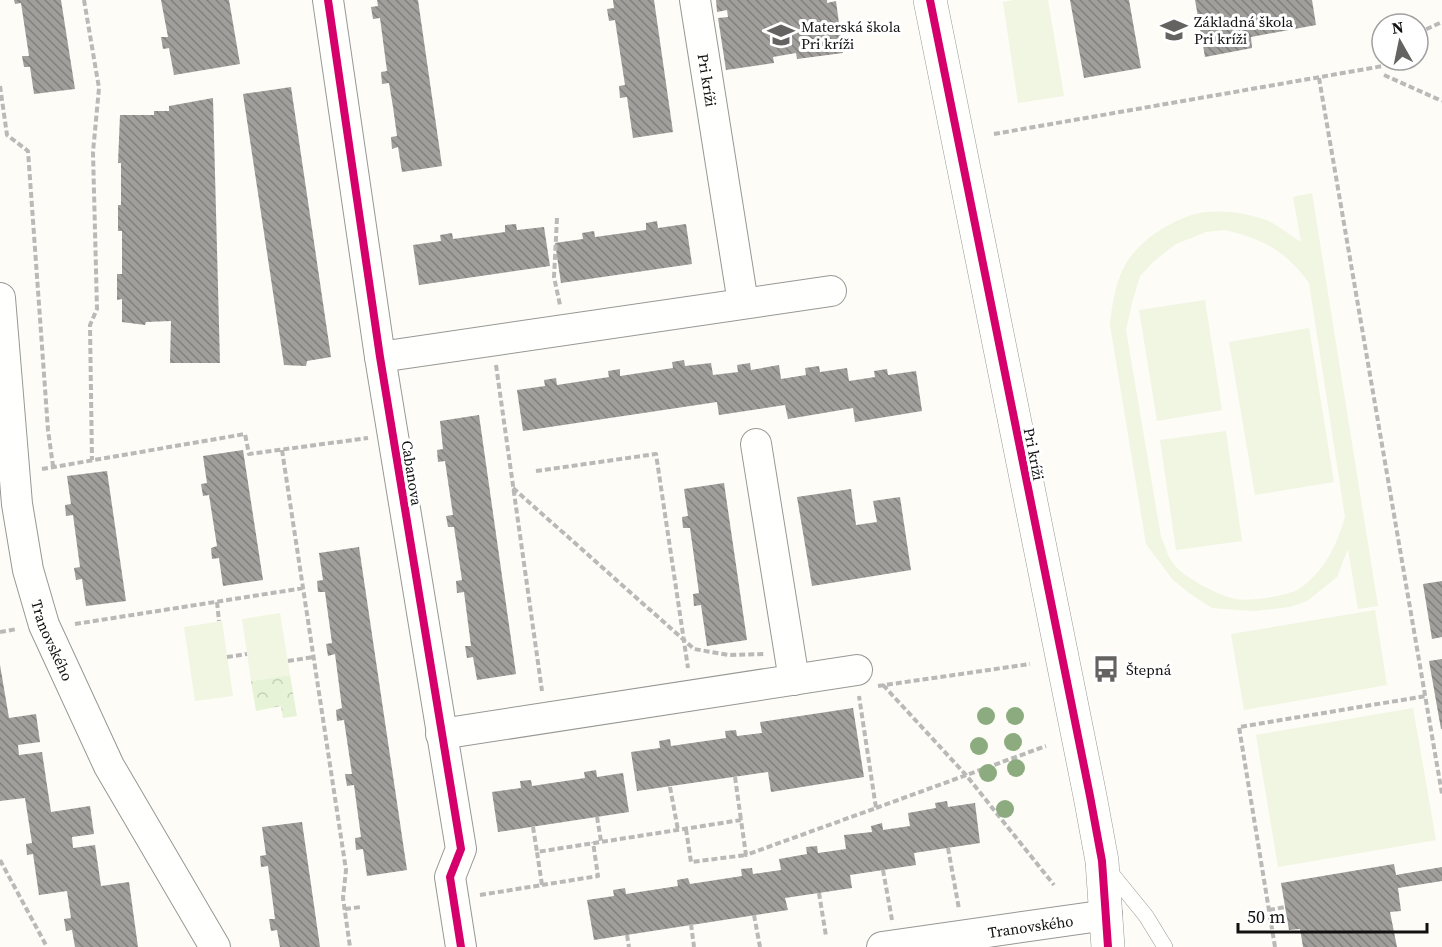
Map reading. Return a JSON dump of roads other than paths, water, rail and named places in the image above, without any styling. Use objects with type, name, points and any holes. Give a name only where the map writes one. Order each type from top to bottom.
[{"type":"street","name":"Cabanova","points":[[328,0],[380,357],[460,849],[450,876],[461,947]]},
{"type":"street","name":"Pri kríži","points":[[695,0],[743,303]]},
{"type":"street","name":"Pri kríži","points":[[930,0],[1090,796],[1102,861],[1107,915]]},
{"type":"street","points":[[380,357],[831,291]]},
{"type":"street","name":"Tranovského","points":[[0,298],[17,504],[28,570],[44,625],[109,766],[214,947]]},
{"type":"street","points":[[756,444],[794,680]]},
{"type":"street","points":[[441,734],[794,680],[863,682]]},
{"type":"street","points":[[1107,915],[1108,947]]},
{"type":"street","name":"Tranovského","points":[[882,947],[1107,915]]},
{"type":"lane","points":[[1102,861],[1146,916],[1165,947]]},
{"type":"place","name":"Základná škola Pri kríži","points":[[1174,30]]},
{"type":"place","name":"Materská škola Pri kríži","points":[[781,35]]},
{"type":"place","name":"Štepná","points":[[1106,669]]}]
